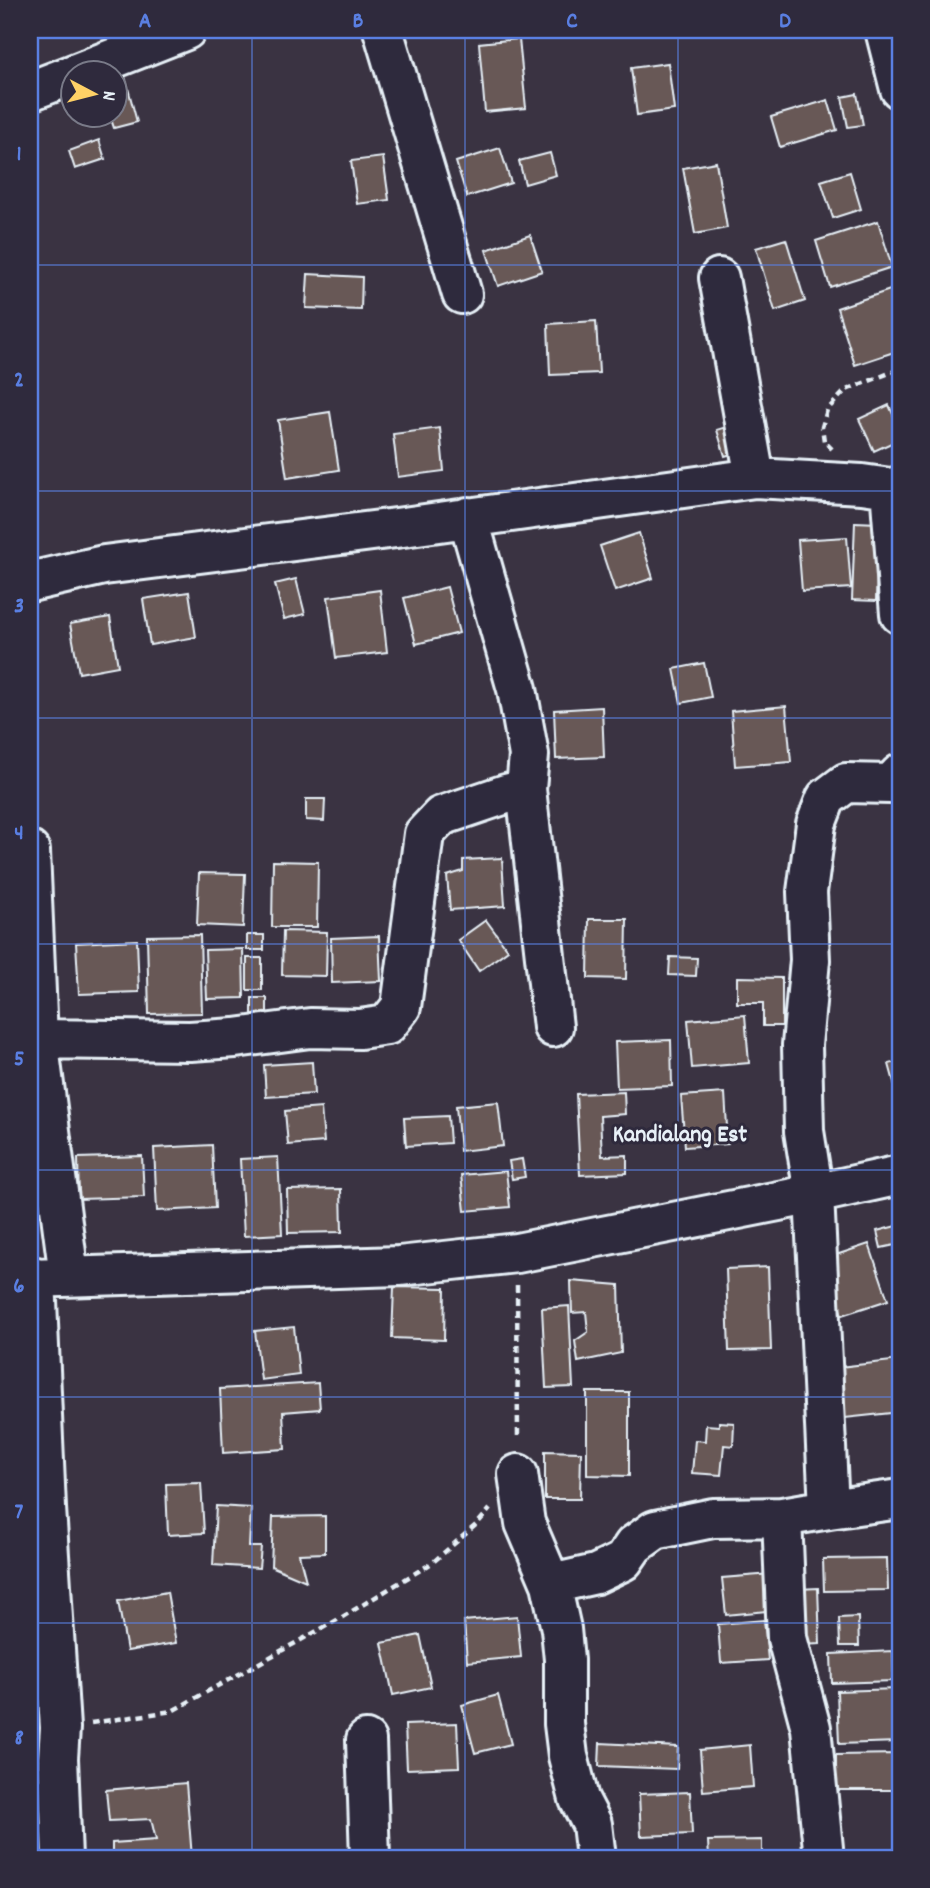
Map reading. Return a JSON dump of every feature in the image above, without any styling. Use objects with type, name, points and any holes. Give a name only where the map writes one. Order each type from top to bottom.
[{"type":"street","points":[[110,60],[186,30]]},
{"type":"street","points":[[383,30],[462,294]]},
{"type":"street","points":[[885,30],[900,89]]},
{"type":"street","points":[[30,91],[60,79]]},
{"type":"street","points":[[719,278],[755,478]]},
{"type":"street","points":[[30,582],[104,565],[755,478],[884,486],[900,614]]},
{"type":"street","points":[[468,517],[517,689],[529,755],[526,789],[553,1027]]},
{"type":"street","points":[[829,1508],[814,1194],[804,1131],[802,1045],[810,960],[807,892],[816,824],[827,798],[845,783],[891,784],[900,774]]},
{"type":"street","points":[[37,1040],[190,1041],[310,1028],[360,1029],[387,1025],[401,1007],[424,834],[441,816],[526,789]]},
{"type":"street","points":[[30,851],[45,1277],[49,1748],[62,1858]]},
{"type":"street","points":[[45,1277],[399,1266],[517,1252],[900,1175]]},
{"type":"street","points":[[518,1474],[525,1522],[551,1584],[562,1639],[564,1724],[568,1756],[579,1799],[592,1824],[596,1858]]},
{"type":"street","points":[[551,1584],[596,1574],[623,1561],[634,1545],[655,1530],[713,1518],[782,1517],[900,1499]]},
{"type":"street","points":[[782,1517],[786,1638],[811,1728],[822,1858]]},
{"type":"street","points":[[366,1740],[370,1858]]},
{"type":"path","points":[[884,486],[824,441],[822,427],[827,410],[846,390],[900,369]]},
{"type":"path","points":[[49,1748],[172,1712],[339,1619],[432,1563],[477,1524],[518,1474],[517,1252]]},
{"type":"building","points":[[519,39],[526,108],[485,112],[479,43]]},
{"type":"building","points":[[668,63],[674,110],[637,115],[631,68]]},
{"type":"building","points":[[857,94],[863,125],[848,127],[842,97]]},
{"type":"building","points":[[130,96],[137,122],[130,124]]},
{"type":"building","points":[[828,100],[837,130],[780,147],[771,117]]},
{"type":"building","points":[[99,140],[105,159],[75,169],[69,151]]},
{"type":"building","points":[[500,148],[511,183],[467,197],[456,162]]},
{"type":"building","points":[[550,153],[556,175],[525,184],[519,161]]},
{"type":"building","points":[[383,157],[389,200],[357,204],[351,161]]},
{"type":"building","points":[[716,162],[727,228],[695,234],[683,168]]},
{"type":"building","points":[[850,172],[861,209],[833,218],[821,181]]},
{"type":"building","points":[[878,221],[892,267],[830,287],[816,241]]},
{"type":"building","points":[[530,235],[542,271],[498,286],[486,250]]},
{"type":"building","points":[[786,239],[805,301],[775,311],[756,248]]},
{"type":"building","points":[[308,274],[362,277],[361,310],[306,308]]},
{"type":"building","points":[[893,289],[900,311],[900,350],[855,365],[837,308]]},
{"type":"building","points":[[596,321],[599,373],[550,375],[548,324]]},
{"type":"building","points":[[889,405],[900,430],[900,439],[874,451],[859,419]]},
{"type":"building","points":[[330,412],[339,470],[287,478],[278,420]]},
{"type":"building","points":[[733,425],[741,451],[725,456],[717,430]]},
{"type":"building","points":[[440,428],[444,471],[398,477],[393,434]]},
{"type":"building","points":[[855,522],[878,523],[876,601],[852,600]]},
{"type":"building","points":[[639,533],[653,578],[615,591],[600,546]]},
{"type":"building","points":[[847,537],[851,588],[802,591],[798,540]]},
{"type":"building","points":[[296,579],[305,614],[284,619],[275,584]]},
{"type":"building","points":[[447,587],[459,633],[416,644],[404,598]]},
{"type":"building","points":[[380,590],[387,652],[336,658],[328,597]]},
{"type":"building","points":[[189,592],[196,637],[150,645],[143,599]]},
{"type":"building","points":[[110,617],[118,666],[79,673],[70,624]]},
{"type":"building","points":[[704,663],[711,697],[681,703],[674,669]]},
{"type":"building","points":[[786,706],[791,762],[735,766],[731,711]]},
{"type":"building","points":[[602,707],[604,757],[556,759],[554,710]]},
{"type":"building","points":[[306,799],[325,799],[324,821],[306,820]]},
{"type":"building","points":[[502,858],[505,906],[450,910],[447,876],[463,871],[463,860]]},
{"type":"building","points":[[273,861],[318,862],[317,927],[272,927]]},
{"type":"building","points":[[199,873],[245,874],[243,927],[197,925]]},
{"type":"building","points":[[589,919],[627,919],[626,979],[588,978]]},
{"type":"building","points":[[486,920],[508,950],[479,971],[458,940]]},
{"type":"building","points":[[283,931],[327,932],[326,976],[282,975]]},
{"type":"building","points":[[200,935],[202,1013],[149,1014],[147,936]]},
{"type":"building","points":[[247,935],[264,935],[264,950],[247,950]]},
{"type":"building","points":[[379,936],[381,981],[332,983],[331,938]]},
{"type":"building","points":[[137,940],[139,992],[79,994],[76,943]]},
{"type":"building","points":[[243,949],[244,998],[207,999],[205,950]]},
{"type":"building","points":[[670,957],[697,958],[696,976],[669,975]]},
{"type":"building","points":[[247,958],[262,958],[262,990],[247,990]]},
{"type":"building","points":[[737,977],[782,978],[782,1026],[763,1026],[763,1003],[737,1003]]},
{"type":"building","points":[[252,998],[267,998],[267,1018],[252,1018]]},
{"type":"building","points":[[745,1015],[749,1063],[692,1068],[688,1020]]},
{"type":"building","points":[[671,1040],[672,1086],[617,1088],[615,1042]]},
{"type":"building","points":[[900,1061],[900,1104],[889,1064]]},
{"type":"building","points":[[312,1062],[314,1094],[266,1097],[264,1065]]},
{"type":"building","points":[[624,1092],[625,1114],[600,1116],[602,1156],[627,1155],[627,1173],[580,1175],[576,1094]]},
{"type":"building","points":[[725,1093],[728,1144],[685,1147],[681,1096]]},
{"type":"building","points":[[498,1102],[503,1146],[460,1151],[456,1106]]},
{"type":"building","points":[[321,1108],[324,1142],[288,1145],[285,1111]]},
{"type":"building","points":[[448,1116],[450,1143],[406,1146],[404,1118]]},
{"type":"building","points":[[212,1145],[215,1208],[157,1211],[154,1148]]},
{"type":"building","points":[[142,1156],[144,1197],[79,1199],[78,1158]]},
{"type":"building","points":[[278,1157],[282,1234],[244,1236],[240,1159]]},
{"type":"building","points":[[522,1159],[525,1177],[512,1179],[509,1161]]},
{"type":"building","points":[[506,1171],[510,1207],[465,1211],[461,1175]]},
{"type":"building","points":[[341,1189],[342,1232],[288,1233],[287,1190]]},
{"type":"building","points":[[900,1225],[900,1244],[881,1248],[877,1231]]},
{"type":"building","points":[[869,1244],[888,1300],[842,1315],[824,1259]]},
{"type":"building","points":[[768,1267],[771,1350],[729,1351],[726,1269]]},
{"type":"building","points":[[571,1281],[619,1285],[621,1353],[578,1362],[575,1341],[588,1332],[586,1312],[572,1313]]},
{"type":"building","points":[[394,1287],[445,1288],[444,1340],[392,1338]]},
{"type":"building","points":[[569,1306],[573,1387],[546,1388],[542,1308]]},
{"type":"building","points":[[294,1327],[299,1375],[261,1380],[255,1331]]},
{"type":"building","points":[[900,1360],[900,1412],[836,1419],[831,1368]]},
{"type":"building","points":[[318,1383],[320,1409],[283,1412],[285,1449],[223,1453],[220,1389]]},
{"type":"building","points":[[587,1392],[629,1392],[629,1476],[587,1475]]},
{"type":"building","points":[[719,1422],[734,1423],[733,1446],[724,1445],[721,1475],[692,1473],[695,1440],[705,1441],[706,1425],[719,1426]]},
{"type":"building","points":[[545,1451],[581,1452],[580,1499],[545,1499]]},
{"type":"building","points":[[201,1483],[204,1533],[168,1535],[166,1484]]},
{"type":"building","points":[[216,1506],[251,1508],[249,1547],[261,1547],[259,1568],[213,1565]]},
{"type":"building","points":[[325,1516],[325,1553],[299,1554],[306,1581],[271,1566],[273,1517]]},
{"type":"building","points":[[887,1558],[888,1590],[824,1591],[823,1559]]},
{"type":"building","points":[[772,1574],[776,1610],[726,1615],[722,1578]]},
{"type":"building","points":[[818,1588],[820,1644],[801,1645],[799,1589]]},
{"type":"building","points":[[167,1592],[176,1643],[127,1651],[118,1601]]},
{"type":"building","points":[[517,1616],[521,1657],[467,1662],[464,1621]]},
{"type":"building","points":[[858,1617],[859,1646],[840,1646],[839,1618]]},
{"type":"building","points":[[764,1620],[768,1660],[721,1663],[718,1624]]},
{"type":"building","points":[[420,1635],[431,1687],[393,1695],[382,1643]]},
{"type":"building","points":[[893,1651],[894,1681],[832,1683],[831,1654]]},
{"type":"building","points":[[897,1689],[898,1742],[839,1744],[837,1691]]},
{"type":"building","points":[[498,1695],[511,1744],[475,1753],[462,1705]]},
{"type":"building","points":[[457,1723],[459,1767],[407,1769],[405,1725]]},
{"type":"building","points":[[600,1743],[678,1747],[677,1769],[599,1766]]},
{"type":"building","points":[[750,1745],[753,1787],[703,1791],[700,1750]]},
{"type":"building","points":[[900,1754],[900,1790],[836,1790],[836,1755]]},
{"type":"building","points":[[186,1783],[192,1858],[112,1858],[112,1843],[156,1840],[151,1819],[109,1821],[106,1790]]},
{"type":"building","points":[[690,1792],[692,1834],[641,1836],[639,1794]]},
{"type":"building","points":[[762,1840],[762,1858],[709,1858],[708,1841]]},
{"type":"district","name":"Kandialang Est","points":[[680,1136]]}]
